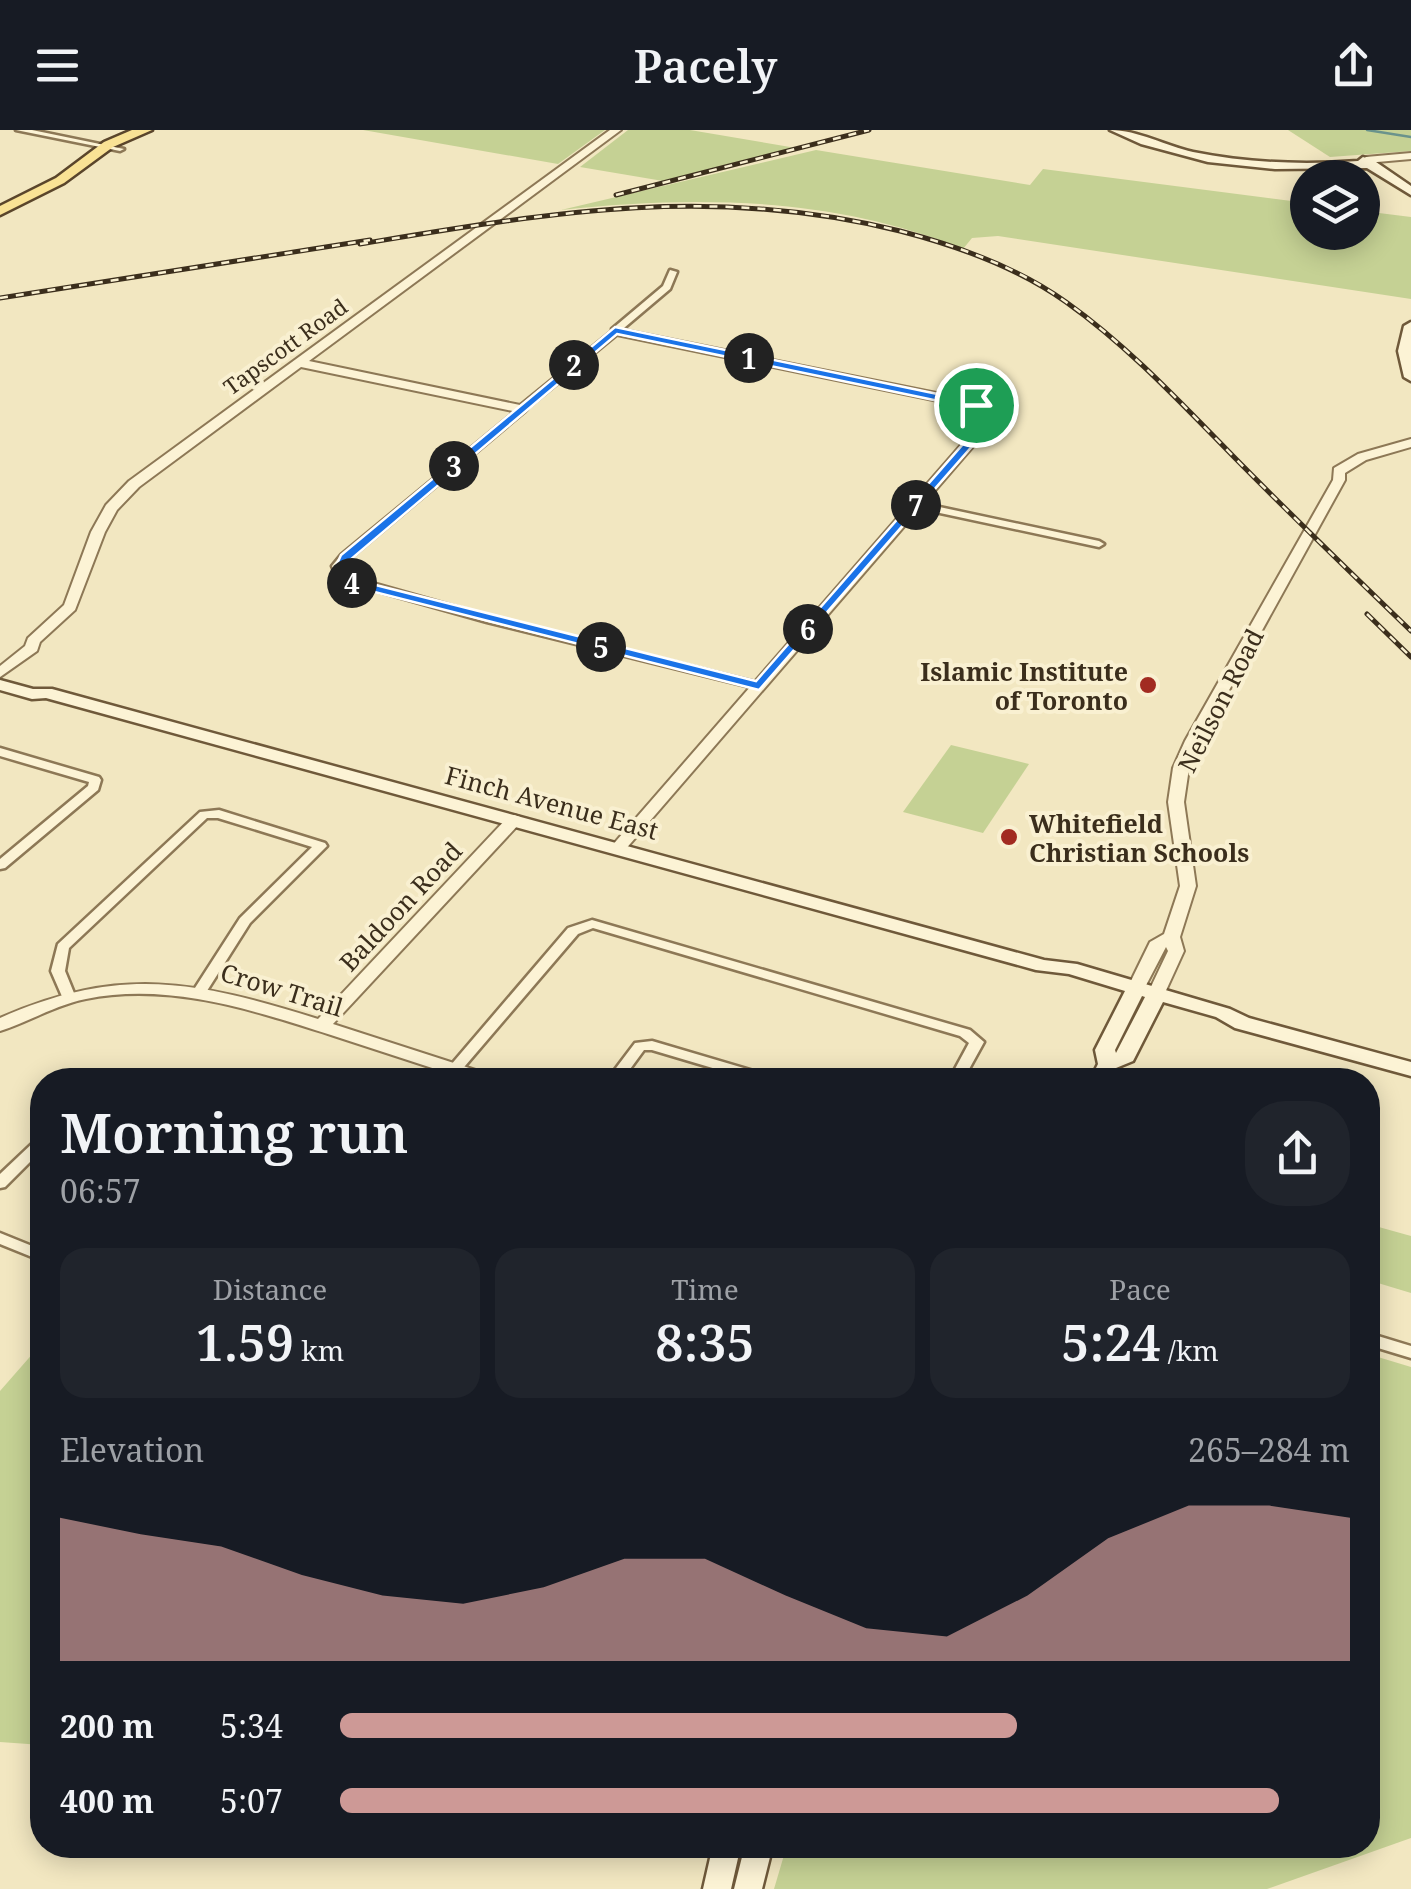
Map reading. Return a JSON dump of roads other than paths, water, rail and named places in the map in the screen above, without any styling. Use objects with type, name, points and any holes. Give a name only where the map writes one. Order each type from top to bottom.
[{"type":"main road","points":[[0,211],[77,167],[105,146],[147,130],[147,135],[120,150],[77,167]]},
{"type":"main road","points":[[1116,130],[1177,151],[1290,163]]},
{"type":"main road","points":[[1380,173],[1411,191]]},
{"type":"main road","points":[[1380,178],[1411,205]]},
{"type":"main road","points":[[1411,326],[1405,351],[1411,376]]},
{"type":"main road","name":"Finch Avenue East","points":[[0,673],[39,685],[46,692]]},
{"type":"main road","name":"Finch Avenue East","points":[[0,685],[32,694],[46,692],[1043,966],[1062,980],[1144,996],[1214,1023],[1242,1023],[1411,1069]]},
{"type":"main road","name":"Neilson Road","points":[[1110,1068],[1126,1056],[1144,996]]},
{"type":"main road","points":[[717,1889],[724,1858]]},
{"type":"main road","points":[[748,1889],[756,1858]]},
{"type":"street","points":[[20,130],[120,150]]},
{"type":"street","name":"Tapscott Road","points":[[0,658],[19,645],[33,642],[70,607],[98,532],[111,508],[134,484],[616,130]]},
{"type":"street","points":[[1380,161],[1411,158]]},
{"type":"street","points":[[673,272],[671,283],[337,566],[342,578],[491,620],[759,686]]},
{"type":"street","points":[[615,330],[976,405],[987,412],[990,420],[618,848]]},
{"type":"street","points":[[300,363],[522,409]]},
{"type":"street","name":"Neilson Road","points":[[1144,996],[1176,950],[1172,938],[1188,886],[1176,802],[1181,768],[1340,480],[1411,447]]},
{"type":"street","points":[[916,505],[1099,544]]},
{"type":"street","name":"Tapscott Road","points":[[0,673],[32,648],[33,642]]},
{"type":"street","points":[[0,752],[95,780],[94,786],[0,865]]},
{"type":"street","points":[[69,998],[58,972],[63,947],[204,815],[218,814],[321,846],[245,920],[200,991]]},
{"type":"street","name":"Baldoon Road","points":[[321,1026],[514,820]]},
{"type":"street","points":[[454,1068],[573,931],[592,924],[965,1034],[977,1042],[963,1068]]},
{"type":"street","name":"Crow Trail","points":[[0,1026],[69,998],[125,989],[200,991],[321,1026],[433,1068]]},
{"type":"street","points":[[623,1068],[640,1046],[652,1044],[730,1068]]},
{"type":"street","points":[[0,1183],[30,1154]]},
{"type":"street","points":[[0,1238],[30,1251]]},
{"type":"street","points":[[1380,1343],[1411,1352]]},
{"type":"waterway","points":[[1367,130],[1411,137]]},
{"type":"railway","points":[[616,195],[869,130]]},
{"type":"railway","points":[[360,244],[564,214],[696,206],[830,217],[900,231],[965,251],[1047,290],[1111,337],[1411,631]]},
{"type":"railway","points":[[0,298],[370,240]]},
{"type":"railway","points":[[1367,614],[1411,657]]},
{"type":"place","name":"Islamic Institute of Toronto","points":[[1148,685]]},
{"type":"place","name":"Whitefield Christian Schools","points":[[1009,837]]}]
